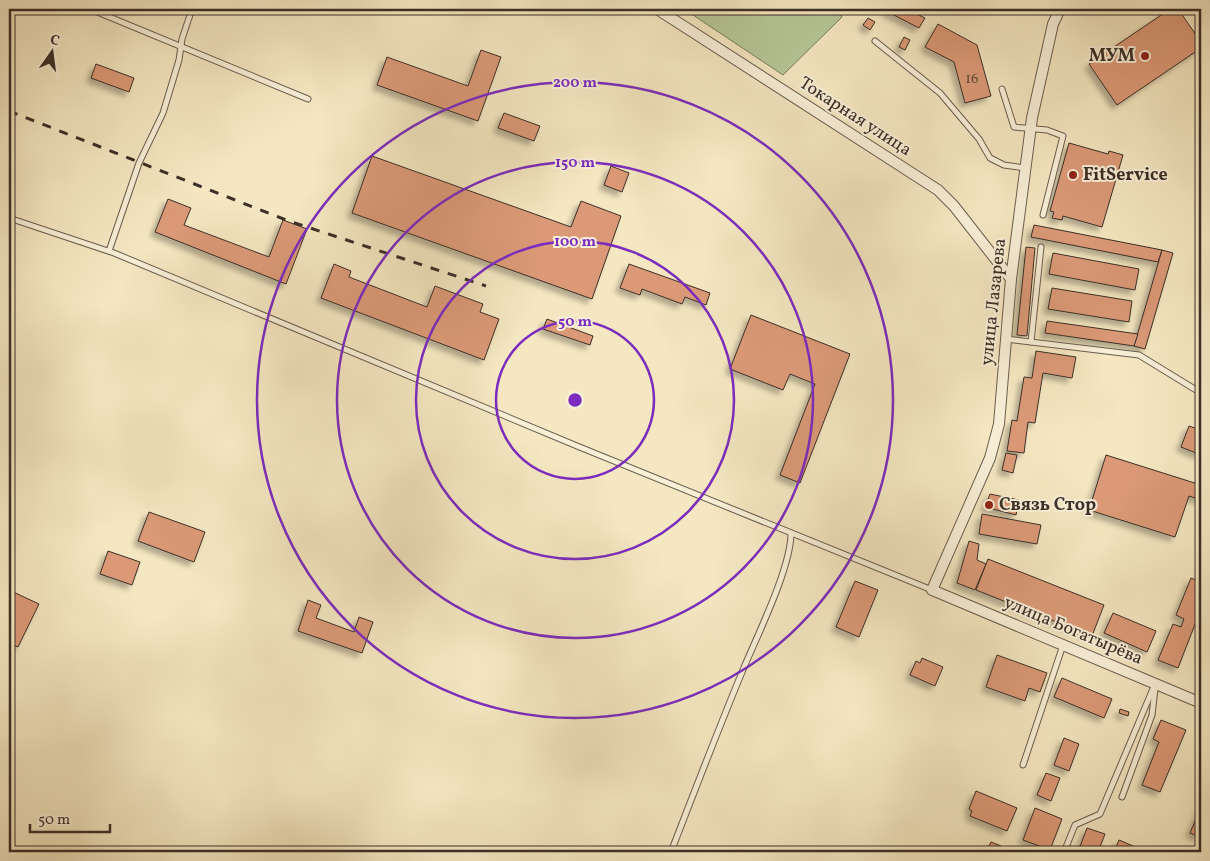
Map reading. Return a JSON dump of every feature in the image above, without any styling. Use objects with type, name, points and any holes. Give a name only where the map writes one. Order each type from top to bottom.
[{"type":"street","name":"Токарная улица","points":[[658,9],[938,190],[954,206],[1011,279]]},
{"type":"street","name":"улица Лазарева","points":[[932,590],[990,458],[999,424],[1011,279],[1030,129],[1053,24],[1060,9]]},
{"type":"street","name":"улица Богатырёва","points":[[932,590],[1201,703]]},
{"type":"lane","points":[[90,9],[308,99]]},
{"type":"lane","points":[[109,251],[140,164],[164,112],[192,9]]},
{"type":"lane","points":[[875,41],[940,93],[979,139],[990,158],[1004,165],[1026,168]]},
{"type":"lane","points":[[1002,89],[1014,127],[1047,130],[1062,136],[1043,215]]},
{"type":"lane","points":[[9,218],[109,251],[932,590]]},
{"type":"lane","points":[[1031,342],[1041,247]]},
{"type":"lane","points":[[1006,339],[1139,355],[1201,393]]},
{"type":"lane","points":[[671,852],[769,607],[791,545],[791,533]]},
{"type":"lane","points":[[1023,766],[1063,645]]},
{"type":"lane","points":[[1122,797],[1152,715],[1155,684]]},
{"type":"lane","points":[[1064,852],[1075,825],[1100,814],[1155,684]]},
{"type":"green space","points":[[684,9],[838,9],[842,17],[783,75]]},
{"type":"building","points":[[887,9],[907,9],[925,18],[919,28],[886,11]]},
{"type":"building","name":"МУМ","points":[[1170,9],[1178,9],[1201,42],[1201,48],[1117,105],[1089,64]]},
{"type":"building","points":[[868,18],[875,22],[870,30],[863,25]]},
{"type":"building","points":[[938,24],[977,45],[991,96],[965,103],[954,62],[925,47]]},
{"type":"building","points":[[904,37],[910,40],[905,50],[899,47]]},
{"type":"building","points":[[481,50],[501,57],[478,121],[377,85],[387,57],[468,86]]},
{"type":"building","points":[[96,64],[134,78],[129,92],[91,78]]},
{"type":"building","points":[[504,113],[540,126],[534,141],[498,128]]},
{"type":"building","points":[[1069,143],[1108,154],[1109,151],[1123,155],[1102,227],[1063,216],[1062,220],[1052,218],[1054,212],[1050,211]]},
{"type":"building","points":[[372,156],[571,227],[581,201],[621,216],[592,299],[352,213]]},
{"type":"building","points":[[611,166],[629,173],[622,192],[604,185]]},
{"type":"building","points":[[168,199],[191,208],[184,225],[269,257],[283,220],[307,229],[286,284],[155,232]]},
{"type":"building","points":[[1034,225],[1162,250],[1158,262],[1031,237]]},
{"type":"building","points":[[1026,247],[1035,248],[1027,336],[1017,335]]},
{"type":"building","points":[[1162,250],[1173,253],[1145,349],[1134,346]]},
{"type":"building","points":[[1053,253],[1139,269],[1135,290],[1049,274]]},
{"type":"building","points":[[334,264],[351,271],[349,277],[427,307],[435,286],[483,304],[480,312],[499,319],[484,360],[321,298]]},
{"type":"building","points":[[629,264],[710,293],[706,305],[685,297],[682,304],[642,289],[640,295],[620,288]]},
{"type":"building","points":[[1052,288],[1132,301],[1129,322],[1048,309]]},
{"type":"building","points":[[751,315],[850,354],[800,483],[780,475],[815,384],[790,374],[783,390],[730,369]]},
{"type":"building","points":[[547,319],[593,336],[590,345],[543,329]]},
{"type":"building","points":[[1047,321],[1138,334],[1134,346],[1045,333]]},
{"type":"building","points":[[1036,351],[1076,357],[1072,378],[1043,373],[1035,423],[1028,422],[1024,453],[1007,451],[1012,420],[1017,421],[1024,377],[1032,378]]},
{"type":"building","points":[[1189,426],[1201,430],[1201,455],[1181,447]]},
{"type":"building","points":[[1006,453],[1017,455],[1013,473],[1002,470]]},
{"type":"building","points":[[1106,455],[1201,485],[1201,500],[1189,496],[1175,537],[1089,510]]},
{"type":"building","points":[[990,494],[1019,500],[1016,515],[985,507]]},
{"type":"building","points":[[149,512],[205,532],[194,562],[138,541]]},
{"type":"building","points":[[982,514],[1041,525],[1037,544],[979,534]]},
{"type":"building","points":[[969,541],[979,544],[977,560],[986,564],[975,590],[957,583]]},
{"type":"building","points":[[108,551],[140,562],[132,585],[100,574]]},
{"type":"building","points":[[988,559],[1104,605],[1092,636],[976,590]]},
{"type":"building","points":[[1201,574],[1201,609],[1178,668],[1158,660],[1173,624],[1181,627],[1184,619],[1176,615],[1191,578],[1198,581]]},
{"type":"building","points":[[855,581],[878,590],[859,637],[836,627]]},
{"type":"building","points":[[9,590],[39,604],[18,647],[9,643]]},
{"type":"building","points":[[308,600],[321,605],[316,618],[354,632],[359,617],[373,622],[362,653],[298,631]]},
{"type":"building","points":[[1113,613],[1156,631],[1147,652],[1104,633]]},
{"type":"building","points":[[997,655],[1047,673],[1040,692],[1029,688],[1025,701],[986,687]]},
{"type":"building","points":[[922,658],[943,667],[935,686],[910,675],[916,661],[920,663]]},
{"type":"building","points":[[1062,678],[1112,699],[1104,718],[1054,697]]},
{"type":"building","points":[[1120,709],[1129,712],[1128,716],[1119,713]]},
{"type":"building","points":[[1161,720],[1186,730],[1160,792],[1142,785],[1159,742],[1153,739]]},
{"type":"building","points":[[1064,738],[1079,744],[1069,771],[1054,765]]},
{"type":"building","points":[[1046,773],[1060,778],[1051,801],[1037,795]]},
{"type":"building","points":[[976,791],[1017,808],[1007,831],[970,816],[972,811],[969,809]]},
{"type":"building","points":[[1201,807],[1201,837],[1190,833]]},
{"type":"building","points":[[1035,808],[1062,819],[1050,850],[1023,840]]},
{"type":"building","points":[[1087,828],[1105,834],[1098,852],[1078,852]]},
{"type":"building","points":[[1119,840],[1147,852],[1114,852]]},
{"type":"building","points":[[991,842],[1001,846],[998,852],[986,852]]},
{"type":"railway","points":[[9,111],[286,220],[486,286]]},
{"type":"place","name":"МУМ","points":[[1145,56]]},
{"type":"place","name":"FitService","points":[[1073,175]]},
{"type":"place","name":"Связь Стор","points":[[989,505]]}]
